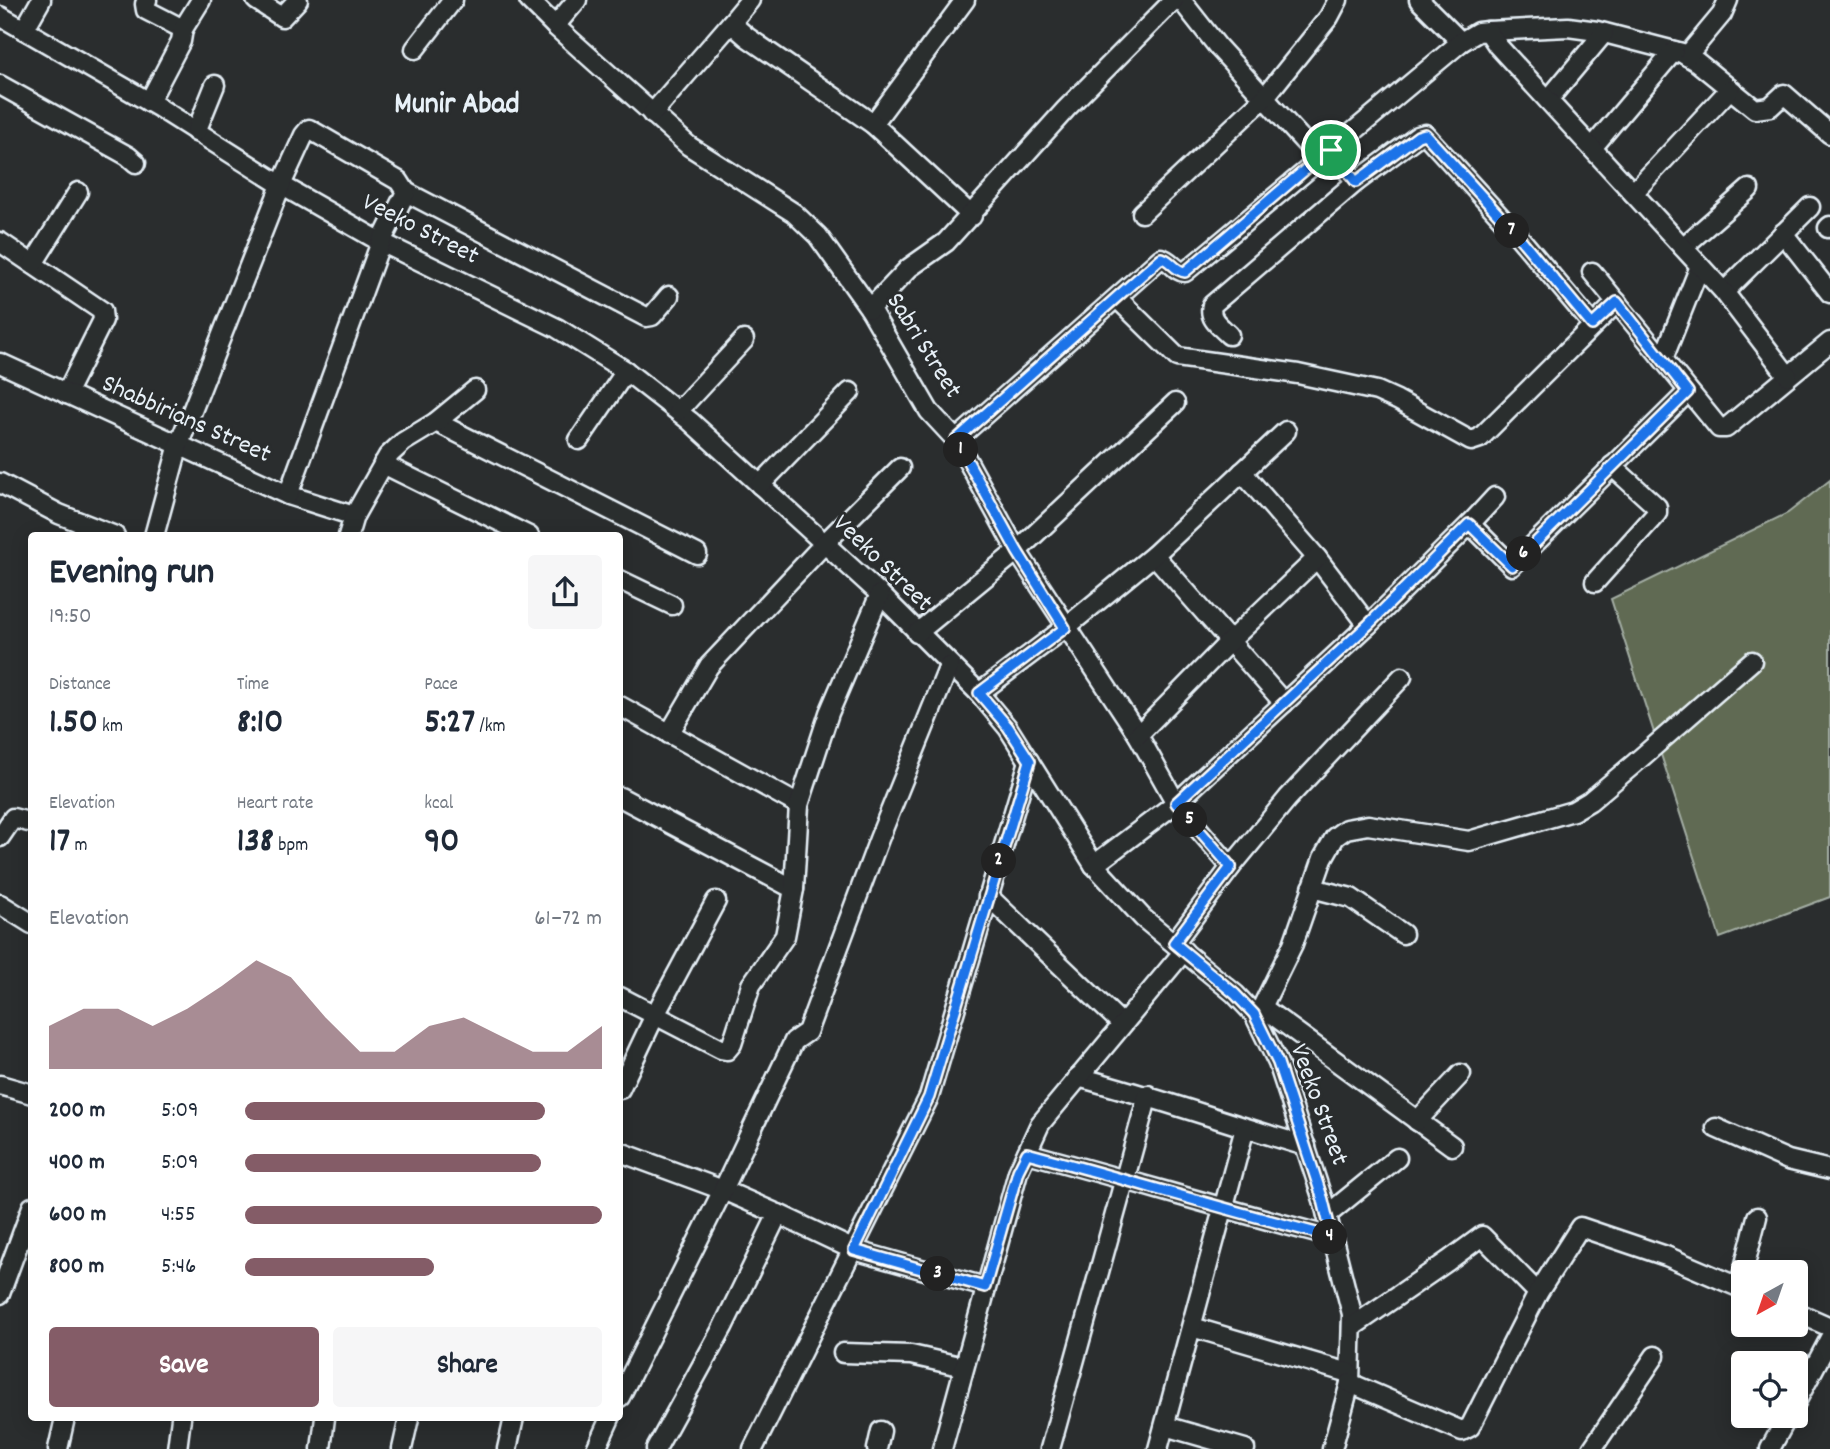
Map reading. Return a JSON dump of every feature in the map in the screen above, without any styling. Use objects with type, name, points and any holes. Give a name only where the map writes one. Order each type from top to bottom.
[{"type":"street","points":[[24,30],[41,0]]},
{"type":"street","points":[[147,0],[146,10],[183,29]]},
{"type":"street","points":[[149,102],[181,41],[183,29],[201,0]]},
{"type":"street","points":[[256,0],[282,17],[298,0]]},
{"type":"street","points":[[415,49],[453,0]]},
{"type":"street","name":"Sabri Street","points":[[529,0],[689,146],[794,213],[818,236],[870,309],[929,411],[956,440],[1017,551],[1065,628],[1138,735],[1176,803],[1231,867]]},
{"type":"street","points":[[555,26],[577,0]]},
{"type":"street","points":[[652,114],[750,0]]},
{"type":"street","points":[[873,124],[965,0]]},
{"type":"street","points":[[870,309],[909,268],[946,242],[972,216],[1066,109],[1174,0]]},
{"type":"street","points":[[1181,0],[1218,47],[1265,97],[1356,182]]},
{"type":"street","points":[[1142,213],[1265,97],[1329,17],[1338,0]]},
{"type":"street","points":[[1419,0],[1461,42]]},
{"type":"street","points":[[1592,148],[1722,14],[1728,0]]},
{"type":"street","name":"Veeko Street","points":[[0,16],[381,242],[557,328],[626,371],[678,411],[880,594],[949,666],[979,693],[1008,727],[1094,865],[1143,918],[1258,1011],[1306,1146],[1352,1314],[1350,1378],[1332,1449]]},
{"type":"street","points":[[731,23],[747,37],[873,124],[972,216]]},
{"type":"street","points":[[956,440],[1161,258],[1166,258],[1185,272],[1461,42],[1478,32],[1568,27],[1604,33],[1681,54],[1755,109],[1770,107],[1784,94],[1830,134]]},
{"type":"street","points":[[1488,31],[1498,46],[1724,292],[1788,376]]},
{"type":"street","points":[[1548,100],[1604,33]]},
{"type":"street","points":[[0,85],[136,163]]},
{"type":"street","points":[[196,132],[215,85]]},
{"type":"street","points":[[1633,193],[1730,89]]},
{"type":"street","points":[[155,532],[179,444],[281,185],[309,129],[399,181],[406,192],[646,317],[652,316],[669,296]]},
{"type":"street","points":[[1229,335],[1212,318],[1212,305],[1356,182],[1418,136],[1425,134],[1518,236],[1592,325]]},
{"type":"street","points":[[1682,247],[1749,189]]},
{"type":"street","points":[[33,264],[78,192]]},
{"type":"street","points":[[288,495],[381,242],[406,192]]},
{"type":"street","points":[[1724,292],[1810,206]]},
{"type":"street","points":[[1783,233],[1830,293]]},
{"type":"street","points":[[0,242],[102,312],[103,320],[66,394]]},
{"type":"street","points":[[1663,359],[1700,266]]},
{"type":"street","points":[[1592,272],[1719,428],[1726,428],[1830,342]]},
{"type":"street","points":[[1117,298],[1177,357],[1298,373],[1377,391],[1471,441],[1480,438],[1617,302]]},
{"type":"street","points":[[678,411],[744,340]]},
{"type":"street","name":"Shabbirians Street","points":[[0,363],[288,495],[354,516]]},
{"type":"street","points":[[579,440],[626,371]]},
{"type":"street","points":[[349,532],[354,516],[388,456],[475,390]]},
{"type":"street","points":[[760,485],[850,392]]},
{"type":"street","points":[[1469,524],[1512,566],[1688,392]]},
{"type":"street","points":[[917,633],[1017,551],[1175,403]]},
{"type":"street","points":[[436,422],[697,554]]},
{"type":"street","points":[[979,693],[1065,628],[1154,555],[1286,431]]},
{"type":"street","points":[[383,464],[521,532]]},
{"type":"street","points":[[1595,582],[1657,513],[1657,507],[1612,466]]},
{"type":"street","points":[[669,734],[709,666],[824,544],[901,468]]},
{"type":"street","points":[[1242,472],[1317,558],[1368,625]]},
{"type":"street","points":[[0,483],[59,514],[105,532]]},
{"type":"street","points":[[1094,865],[1176,803],[1368,625],[1494,497]]},
{"type":"street","points":[[1154,555],[1284,703]]},
{"type":"street","points":[[1138,735],[1230,641],[1317,558]]},
{"type":"street","points":[[623,582],[672,606]]},
{"type":"street","points":[[623,1000],[727,1050],[732,1044],[751,985],[785,936],[794,889],[799,805],[829,713],[880,594]]},
{"type":"street","points":[[1452,1146],[1258,1011],[1293,944],[1323,858],[1335,837],[1359,825],[1469,841],[1573,811],[1590,801],[1752,661]]},
{"type":"street","points":[[623,1391],[794,1041],[807,1032],[879,839],[949,666]]},
{"type":"street","points":[[942,1449],[1018,1171],[1040,1124],[1122,1024],[1179,947],[1231,867],[1288,798],[1402,677]]},
{"type":"street","points":[[623,708],[799,805]]},
{"type":"street","points":[[753,1449],[929,1097],[1030,761]]},
{"type":"street","points":[[623,805],[794,889]]},
{"type":"street","points":[[0,837],[13,818],[28,822]]},
{"type":"street","points":[[1312,888],[1351,898],[1403,934]]},
{"type":"street","points":[[988,896],[1122,1024]]},
{"type":"street","points":[[623,1083],[716,901]]},
{"type":"street","points":[[0,904],[28,922]]},
{"type":"street","points":[[1417,1121],[1461,1074]]},
{"type":"street","points":[[1078,1077],[1148,1095],[1306,1146]]},
{"type":"street","points":[[0,1085],[28,1093]]},
{"type":"street","points":[[1050,1449],[1148,1095]]},
{"type":"street","points":[[1158,1449],[1245,1128]]},
{"type":"street","points":[[1716,1128],[1788,1160],[1830,1170]]},
{"type":"street","points":[[623,1153],[723,1190],[854,1250],[985,1287]]},
{"type":"street","points":[[1027,1153],[1125,1179],[1224,1210],[1332,1237]]},
{"type":"street","points":[[1327,1215],[1397,1158]]},
{"type":"street","points":[[656,1449],[723,1327],[778,1214]]},
{"type":"street","points":[[1747,1260],[1757,1217]]},
{"type":"street","points":[[0,1294],[28,1218]]},
{"type":"street","points":[[1192,1327],[1350,1378],[1462,1431],[1470,1427],[1538,1293],[1580,1227],[1731,1277]]},
{"type":"street","points":[[1352,1327],[1482,1236],[1538,1293]]},
{"type":"street","points":[[1808,1317],[1830,1327]]},
{"type":"street","points":[[1808,1379],[1830,1338]]},
{"type":"street","points":[[844,1353],[911,1355],[964,1367]]},
{"type":"street","points":[[1592,1449],[1655,1356]]},
{"type":"street","points":[[58,1449],[64,1421]]},
{"type":"street","points":[[177,1449],[181,1421]]},
{"type":"street","points":[[321,1449],[325,1421]]},
{"type":"street","points":[[402,1449],[409,1421]]},
{"type":"street","points":[[508,1449],[513,1421]]},
{"type":"street","points":[[596,1449],[609,1421]]},
{"type":"street","points":[[1165,1426],[1245,1449]]},
{"type":"street","points":[[1770,1449],[1781,1428]]},
{"type":"green space","points":[[1830,480],[1830,897],[1720,938],[1611,599],[1788,513]]},
{"type":"district","name":"Munir Abad","points":[[457,106]]},
{"type":"route","points":[[1425,134],[1518,236],[1592,325],[1617,302],[1688,392],[1512,566],[1469,524],[1368,625],[1176,803],[1231,867],[1174,943],[1235,994],[1254,1014],[1278,1063],[1323,1200],[1332,1237],[1224,1210],[1125,1179],[1027,1153],[1018,1171],[985,1287],[854,1250],[929,1097],[1030,761],[1008,727],[979,693],[1065,628],[1017,551],[956,440],[1161,258],[1166,258],[1177,269],[1185,272],[1331,150],[1356,182],[1418,136],[1425,134]]}]
